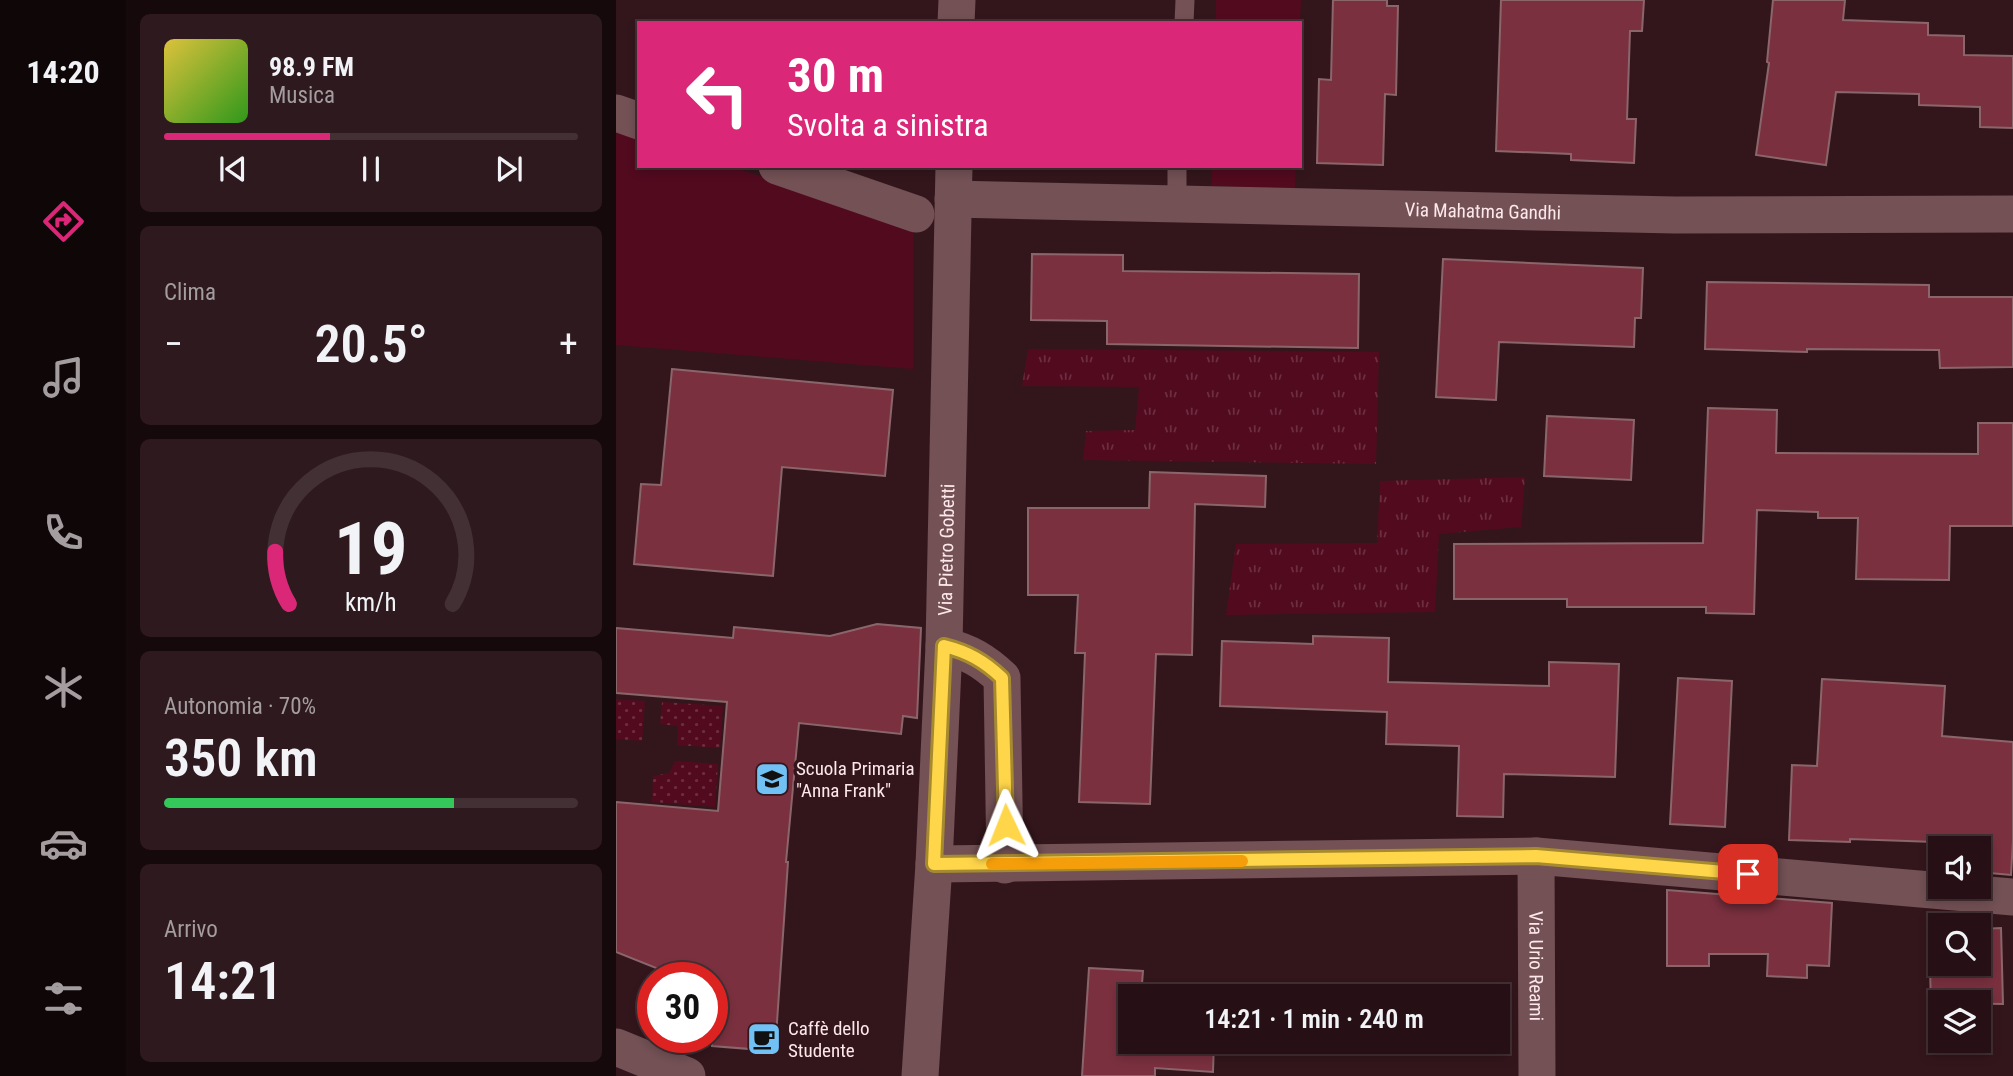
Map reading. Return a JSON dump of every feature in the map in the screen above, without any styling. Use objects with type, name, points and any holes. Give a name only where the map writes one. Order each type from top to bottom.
[{"type":"street","points":[[956,21],[957,0]]},
{"type":"street","points":[[616,113],[637,120]]},
{"type":"street","points":[[782,168],[915,214]]},
{"type":"street","name":"Via Mahatma Gandhi","points":[[953,183],[1177,204],[1675,215],[2013,214]]},
{"type":"street","name":"Via Pietro Gobetti","points":[[916,1070],[934,864],[944,646],[953,183]]},
{"type":"street","points":[[944,646],[965,652],[986,663],[1002,678],[1005,864]]},
{"type":"street","points":[[934,864],[1536,856],[2013,897]]},
{"type":"street","name":"Via Urio Reami","points":[[1536,856],[1537,1076]]},
{"type":"street","points":[[616,1047],[687,1076]]},
{"type":"lane","points":[[1184,21],[1185,0]]},
{"type":"lane","points":[[1177,168],[1177,204]]},
{"type":"green space","points":[[1216,0],[1301,0],[1300,21],[1216,21]]},
{"type":"green space","points":[[616,128],[637,134],[637,168],[736,168],[913,229],[913,369],[616,345]]},
{"type":"green space","points":[[1212,168],[1296,168],[1295,189],[1211,186]]},
{"type":"green space","points":[[1028,349],[1379,352],[1376,464],[1083,460],[1086,431],[1135,430],[1139,387],[1022,386]]},
{"type":"green space","points":[[1525,477],[1521,527],[1439,534],[1435,612],[1226,615],[1236,544],[1377,543],[1380,481]]},
{"type":"green space","points":[[616,699],[645,701],[642,741],[616,739]]},
{"type":"green space","points":[[662,702],[723,706],[720,748],[677,745],[678,726],[660,724]]},
{"type":"green space","points":[[675,761],[718,764],[715,807],[652,802],[653,776],[669,773]]},
{"type":"building","points":[[1333,0],[1387,0],[1387,6],[1398,6],[1396,95],[1385,94],[1383,165],[1317,163],[1319,79],[1331,80]]},
{"type":"building","points":[[1501,0],[1644,0],[1642,31],[1630,31],[1627,119],[1636,119],[1634,163],[1571,160],[1571,154],[1496,151]]},
{"type":"building","points":[[1773,0],[1845,0],[1843,20],[1928,23],[1928,35],[1964,36],[1964,55],[2013,56],[2013,128],[1980,127],[1980,107],[1919,105],[1919,94],[1836,92],[1826,165],[1756,155],[1769,63]]},
{"type":"building","points":[[1032,254],[1123,255],[1123,271],[1359,274],[1358,348],[1107,344],[1107,321],[1031,320]]},
{"type":"building","points":[[1443,259],[1643,268],[1641,318],[1635,318],[1634,347],[1499,342],[1496,400],[1436,397]]},
{"type":"building","points":[[1707,282],[1929,285],[1929,297],[2013,297],[2013,367],[1940,368],[1939,350],[1807,349],[1807,352],[1705,349]]},
{"type":"building","points":[[672,369],[893,390],[885,476],[782,467],[773,576],[634,564],[641,484],[661,485]]},
{"type":"building","points":[[1708,408],[1777,410],[1776,453],[1978,454],[1978,423],[2013,423],[2013,526],[1950,526],[1949,580],[1856,579],[1858,518],[1818,518],[1818,512],[1757,510],[1754,614],[1706,613],[1706,607],[1567,607],[1567,599],[1454,599],[1454,544],[1703,543]]},
{"type":"building","points":[[1547,416],[1634,420],[1631,480],[1544,476]]},
{"type":"building","points":[[1150,472],[1266,476],[1265,507],[1195,504],[1192,655],[1156,654],[1150,804],[1079,802],[1085,653],[1075,653],[1078,595],[1028,595],[1028,508],[1149,508]]},
{"type":"building","points":[[877,624],[921,628],[917,718],[903,716],[901,734],[799,723],[786,862],[775,1051],[728,1047],[728,962],[641,962],[616,952],[616,802],[718,811],[727,702],[616,693],[616,628],[733,638],[734,627],[830,636]]},
{"type":"building","points":[[1313,636],[1389,638],[1388,682],[1549,686],[1549,662],[1619,664],[1615,777],[1504,774],[1503,817],[1457,816],[1459,746],[1386,744],[1387,712],[1220,706],[1222,641],[1313,644]]},
{"type":"building","points":[[1678,678],[1732,681],[1725,827],[1670,824]]},
{"type":"building","points":[[1822,679],[1945,686],[1942,736],[2013,742],[2011,875],[1991,873],[1991,836],[1928,836],[1928,842],[1789,840],[1792,765],[1817,766]]},
{"type":"building","points":[[1667,890],[1832,903],[1829,966],[1807,965],[1807,978],[1767,976],[1768,954],[1709,954],[1709,966],[1667,966]]},
{"type":"building","points":[[1991,928],[2001,928],[2003,1004],[1991,1004],[1991,990],[1931,990],[1930,976],[1991,976]]},
{"type":"building","points":[[1089,968],[1143,971],[1142,984],[1118,984],[1118,1054],[1214,1054],[1213,1072],[1155,1068],[1155,1076],[1082,1076]]},
{"type":"slow traffic","points":[[992,864],[1242,861]]},
{"type":"place","name":"Scuola Primaria \"Anna Frank\"","points":[[772,779]]},
{"type":"place","name":"Caffè dello Studente","points":[[764,1039]]},
{"type":"route","points":[[1006,825],[1002,678],[986,663],[965,652],[944,646],[934,864],[1536,856],[1748,874]]}]
